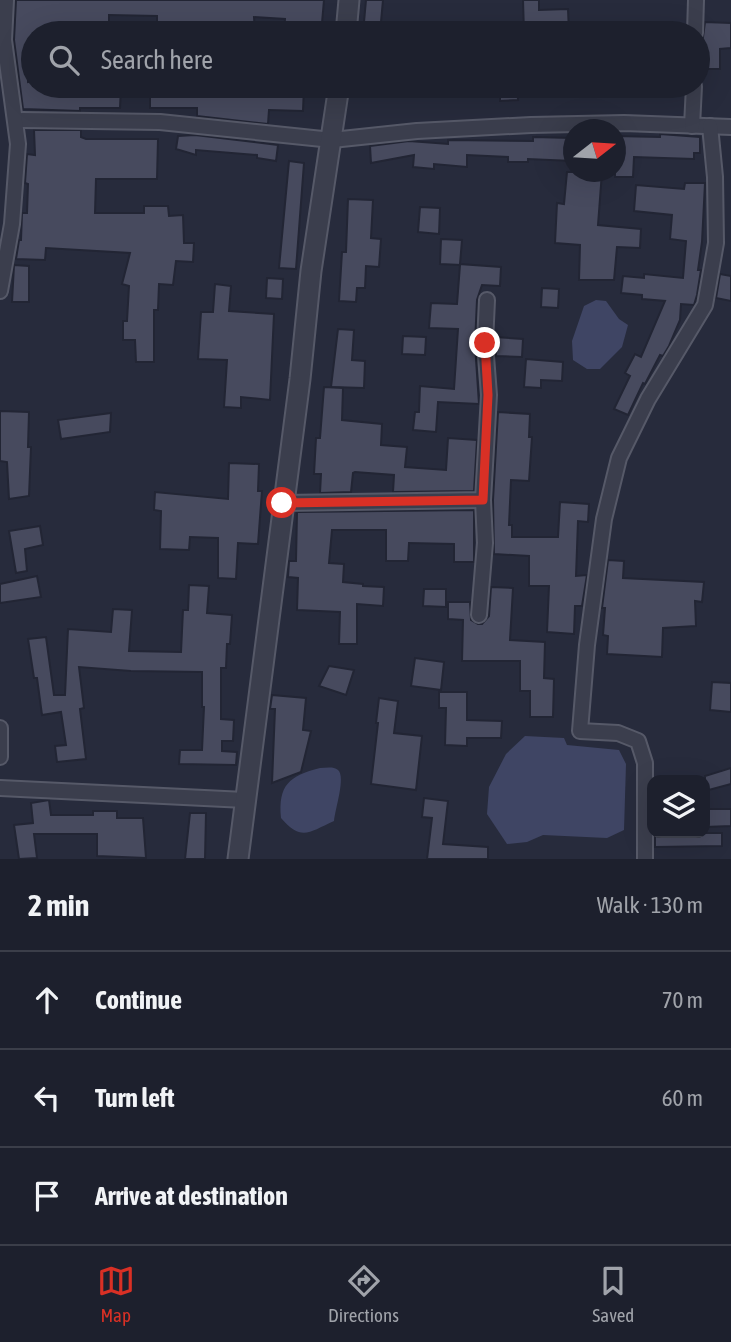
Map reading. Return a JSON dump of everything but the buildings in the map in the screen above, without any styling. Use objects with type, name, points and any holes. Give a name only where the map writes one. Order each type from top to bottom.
[{"type":"street","points":[[0,291],[12,225],[18,144],[5,40],[6,0]]},
{"type":"street","points":[[347,21],[349,0]]},
{"type":"street","points":[[695,21],[696,0]]},
{"type":"street","points":[[237,859],[300,379],[311,271],[337,98]]},
{"type":"street","points":[[692,125],[693,98]]},
{"type":"street","points":[[22,120],[160,122],[331,140],[531,124],[731,127]]},
{"type":"street","points":[[645,859],[645,763],[638,741],[618,733],[580,730],[587,645],[604,519],[619,457],[648,399],[705,305],[716,243],[715,177],[710,126]]},
{"type":"street","points":[[479,615],[485,543],[483,500],[488,395],[485,343],[487,300]]},
{"type":"street","points":[[282,503],[483,500]]},
{"type":"street","points":[[0,728],[0,757]]},
{"type":"street","points":[[0,788],[245,800]]},
{"type":"water","points":[[596,300],[606,301],[619,319],[628,325],[622,347],[600,369],[587,369],[573,360],[572,341],[584,306]]},
{"type":"water","points":[[525,736],[564,738],[567,745],[619,750],[626,764],[624,830],[607,838],[543,835],[527,842],[507,844],[487,814],[489,787],[506,754]]},
{"type":"water","points":[[320,768],[334,768],[340,774],[341,786],[334,821],[306,833],[300,832],[281,818],[281,797],[293,779]]},
{"type":"route","points":[[282,503],[483,500],[488,395],[485,343]]}]
